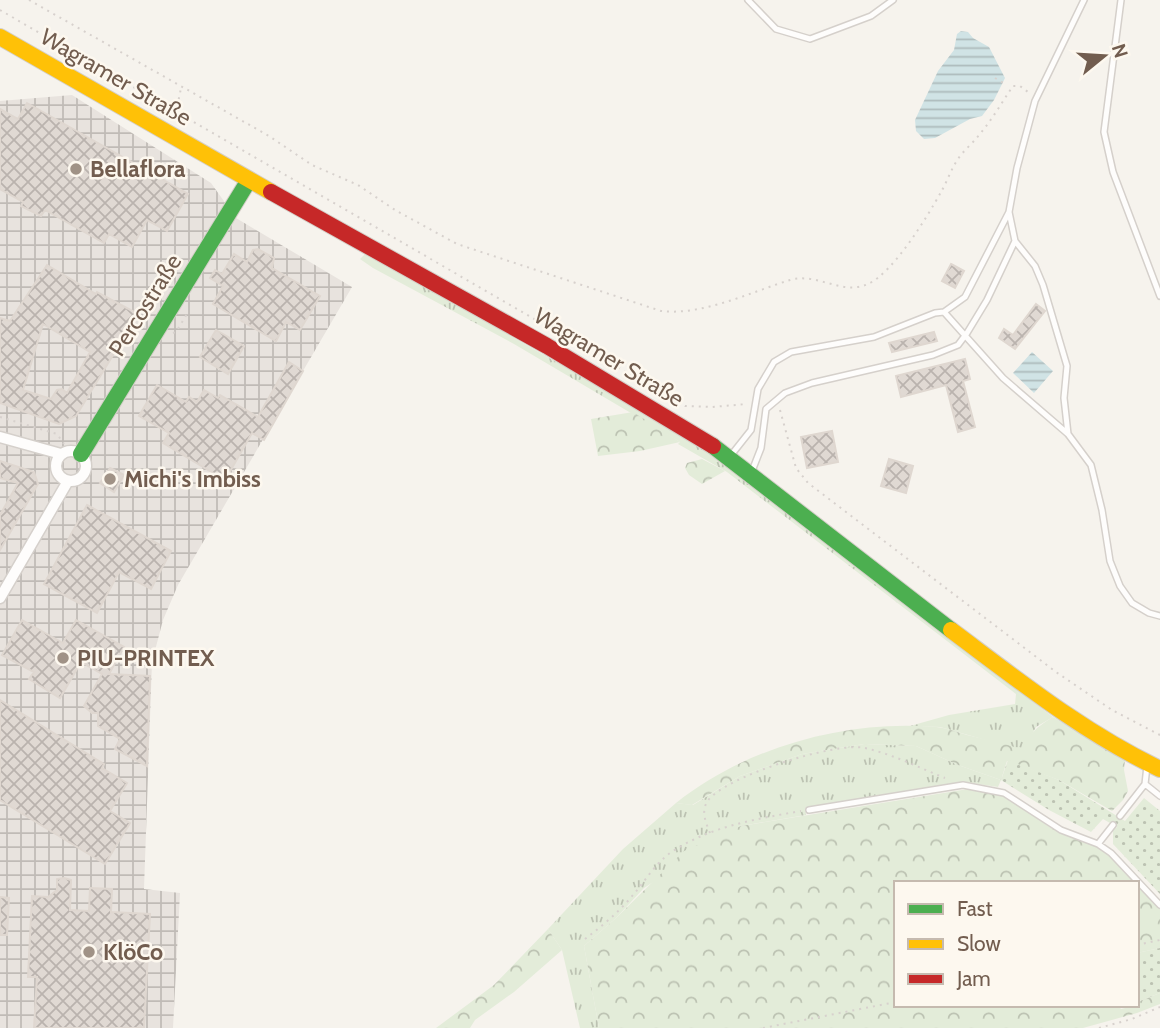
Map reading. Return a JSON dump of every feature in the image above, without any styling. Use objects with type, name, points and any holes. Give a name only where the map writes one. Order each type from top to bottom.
[{"type":"main road","name":"Wagramer Straße","points":[[0,37],[547,346],[730,457],[1046,702],[1154,766]]},
{"type":"main road","name":"Percostraße","points":[[70,453],[249,180]]},
{"type":"street","points":[[0,437],[70,453],[85,461],[85,472],[79,479],[68,481],[58,474],[56,468],[57,460],[70,453]]},
{"type":"street","points":[[0,597],[68,481]]},
{"type":"lane","points":[[748,0],[776,29],[810,38],[871,16],[893,0]]},
{"type":"lane","points":[[730,457],[751,430],[758,389],[774,362],[790,352],[874,337],[944,312],[965,297],[1009,212],[1017,168],[1035,101],[1084,0]]},
{"type":"lane","points":[[1121,0],[1104,132],[1113,172],[1160,296]]},
{"type":"lane","points":[[1009,212],[1015,241],[1035,266],[1043,285],[1067,366],[1064,398],[1068,434]]},
{"type":"lane","points":[[751,474],[761,448],[766,409],[785,393],[812,383],[933,355],[958,345],[987,300],[1015,241]]},
{"type":"lane","points":[[944,312],[1003,378],[1068,434],[1091,465],[1111,561],[1119,586],[1132,603],[1149,613],[1160,615]]},
{"type":"lane","points":[[755,402],[772,404]]},
{"type":"lane","points":[[1121,816],[1145,784],[1154,766]]},
{"type":"lane","points":[[1145,784],[1160,796]]},
{"type":"lane","points":[[809,810],[963,785],[1004,793],[1061,830],[1098,844],[1111,853],[1137,881]]},
{"type":"lane","points":[[1098,844],[1113,825]]},
{"type":"lane","points":[[1139,883],[1160,905]]},
{"type":"path","points":[[29,0],[269,136],[312,165],[358,185],[440,236],[661,311],[675,313],[694,311],[794,279],[821,280],[841,287],[868,284],[880,276],[898,256],[942,192],[957,159],[980,134],[1013,86],[1026,89],[1035,101]]},
{"type":"path","points":[[0,10],[685,406],[712,407],[755,402]]},
{"type":"path","points":[[995,78],[1007,85]]},
{"type":"path","points":[[176,113],[182,87]]},
{"type":"path","points":[[173,333],[187,314]]},
{"type":"path","points":[[772,404],[782,412],[796,468],[808,483],[1056,672],[1112,710],[1160,735]]},
{"type":"path","points":[[0,418],[57,435],[70,453]]},
{"type":"path","points":[[710,833],[704,810],[708,800],[720,790],[737,779],[810,754],[864,747],[963,785]]},
{"type":"path","points":[[585,939],[632,897],[650,872],[671,852],[737,822],[809,810]]},
{"type":"path","points":[[1139,945],[1160,940]]},
{"type":"path","points":[[763,1028],[894,1002]]},
{"type":"path","points":[[1098,1028],[1132,1019],[1160,1007]]},
{"type":"shaded area","points":[[961,31],[968,32],[989,47],[1005,78],[982,116],[970,119],[935,138],[924,139],[916,131],[915,120],[938,71],[954,50],[957,34]]},
{"type":"shaded area","points":[[72,95],[211,183],[236,218],[352,287],[178,585],[163,620],[152,662],[144,889],[180,893],[173,1028],[0,1028],[0,101]]},
{"type":"shaded area","points":[[1032,352],[1053,371],[1034,393],[1013,373]]},
{"type":"green space","points":[[366,253],[659,421],[711,455],[1053,717],[1036,727],[1024,751],[940,727],[910,726],[949,715],[1015,704],[1016,694],[727,472],[514,344],[373,268],[360,259]]},
{"type":"green space","points":[[633,412],[680,442],[640,451],[598,456],[591,419]]},
{"type":"green space","points":[[702,459],[725,471],[702,484],[689,475],[685,468],[687,463]]},
{"type":"green space","points":[[1053,717],[1125,760],[1128,791],[1112,811],[1059,780],[1007,761],[1001,780],[916,746],[864,744],[802,754],[740,776],[692,805],[676,803],[734,766],[799,741],[833,733],[902,726],[936,727],[1024,750],[1034,731]]},
{"type":"green space","points":[[864,744],[916,746],[1001,780],[998,787],[965,782],[805,808],[806,815],[741,826],[644,888],[616,918],[584,946],[599,1028],[580,1028],[562,950],[548,929],[623,849],[676,803],[693,805],[740,776],[802,754]]},
{"type":"green space","points":[[1008,760],[1059,780],[1125,821],[1144,798],[1160,811],[1160,894],[1113,844],[1113,830],[1117,827],[1103,819],[1091,832],[1049,810],[1001,780]]},
{"type":"green space","points":[[968,789],[1004,796],[1051,828],[1090,843],[1105,852],[1135,881],[894,881],[894,1007],[1121,1009],[1139,1007],[1139,1001],[1160,993],[1160,1004],[1083,1028],[599,1028],[584,946],[684,851],[741,826]]},
{"type":"green space","points":[[1139,885],[1160,908],[1160,948],[1139,953]]},
{"type":"green space","points":[[548,929],[562,950],[514,992],[475,1020],[470,1028],[436,1028],[494,985]]},
{"type":"green space","points":[[1160,948],[1160,993],[1139,1001],[1139,953]]},
{"type":"building","points":[[27,103],[188,194],[167,231],[147,220],[132,247],[109,234],[104,243],[45,210],[41,216],[21,206],[23,202],[0,189],[0,109],[18,119]]},
{"type":"building","points":[[258,249],[274,258],[272,268],[320,296],[300,330],[286,322],[276,341],[213,304],[223,286],[210,278],[215,270],[222,274],[234,254],[247,262],[253,250]]},
{"type":"building","points":[[951,264],[964,271],[955,288],[942,281]]},
{"type":"building","points":[[47,265],[96,294],[97,292],[138,314],[76,416],[59,424],[0,403],[0,318],[10,321]],"holes":[[[43,324],[90,352],[67,393],[62,389],[57,390],[51,399],[23,390]]]},
{"type":"building","points":[[1036,304],[1045,311],[1015,349],[999,338],[1004,329],[1013,335]]},
{"type":"building","points":[[216,330],[244,346],[228,374],[200,357]]},
{"type":"building","points":[[934,332],[937,341],[892,352],[889,343]]},
{"type":"building","points":[[965,359],[970,379],[963,381],[975,427],[958,432],[946,385],[901,397],[896,376]]},
{"type":"building","points":[[289,362],[303,371],[264,440],[252,433],[225,480],[163,443],[169,433],[139,416],[157,385],[186,402],[189,397],[197,402],[204,390],[218,398],[220,395],[258,417]]},
{"type":"building","points":[[832,431],[838,462],[807,468],[801,437]]},
{"type":"building","points":[[889,459],[913,466],[906,493],[881,486]]},
{"type":"building","points":[[0,461],[34,472],[38,484],[0,550],[0,515],[18,483],[0,478]]},
{"type":"building","points":[[110,468],[124,475],[114,492],[100,483]]},
{"type":"building","points":[[87,505],[171,551],[151,589],[119,572],[97,613],[44,584]]},
{"type":"building","points":[[22,620],[63,643],[76,620],[124,647],[109,674],[150,676],[147,766],[115,749],[120,739],[98,726],[98,713],[92,713],[84,706],[102,674],[81,662],[60,698],[29,679],[34,672],[2,655]]},
{"type":"building","points":[[0,700],[104,764],[102,768],[127,783],[110,811],[130,823],[105,864],[0,800]]},
{"type":"building","name":"KlöCo","points":[[57,879],[71,880],[70,910],[89,911],[90,888],[112,889],[111,912],[150,914],[144,1028],[34,1028],[37,977],[28,977],[32,896],[48,897],[57,890]]},
{"type":"building","points":[[0,897],[9,898],[7,935],[0,935]]},
{"type":"traffic: fast","points":[[81,454],[249,180]]},
{"type":"traffic: fast","points":[[713,446],[951,630]]},
{"type":"traffic: slow","points":[[0,37],[271,192]]},
{"type":"traffic: slow","points":[[951,630],[1078,722],[1160,769]]},
{"type":"traffic: jam","points":[[271,192],[547,346],[713,446]]},
{"type":"place","name":"Bellaflora","points":[[76,169]]},
{"type":"place","name":"Michi's Imbiss","points":[[110,479]]},
{"type":"place","name":"PIU-PRINTEX","points":[[63,658]]},
{"type":"place","name":"KlöCo","points":[[89,952]]}]
